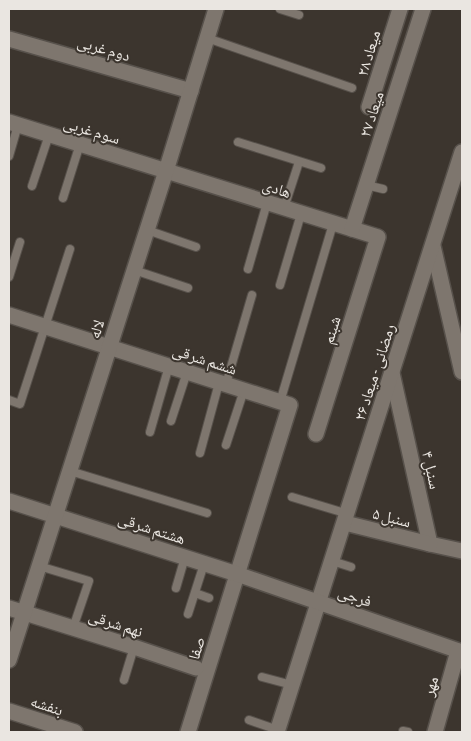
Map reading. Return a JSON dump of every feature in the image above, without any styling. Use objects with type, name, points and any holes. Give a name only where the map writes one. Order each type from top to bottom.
[{"type":"street","name":"لاله","points":[[9,660],[166,171],[215,9]]},
{"type":"street","name":"میعاد ۲۸","points":[[369,107],[400,9]]},
{"type":"street","name":"میعاد ۲۷","points":[[352,229],[423,9]]},
{"type":"street","name":"دوم غربی","points":[[9,39],[190,91]]},
{"type":"street","name":"سوم غربی","points":[[13,124],[166,171]]},
{"type":"street","name":"رمضانی - میعاد ۲۶","points":[[277,731],[462,152]]},
{"type":"street","name":"هادی","points":[[166,171],[378,237]]},
{"type":"street","name":"شبنم","points":[[316,434],[378,237]]},
{"type":"street","points":[[433,245],[462,372]]},
{"type":"street","name":"ششم شرقی","points":[[9,315],[285,404]]},
{"type":"street","name":"سنبل ۴","points":[[392,371],[430,544]]},
{"type":"street","name":"صفا","points":[[188,732],[237,574],[285,404]]},
{"type":"street","name":"هشتم شرقی","points":[[9,500],[237,574]]},
{"type":"street","name":"سنبل ۵","points":[[346,518],[430,544]]},
{"type":"street","points":[[430,544],[462,551]]},
{"type":"street","name":"فرجی","points":[[237,574],[460,651]]},
{"type":"street","name":"نهم شرقی","points":[[9,608],[196,668]]},
{"type":"street","name":"مهر","points":[[435,732],[460,651]]},
{"type":"street","name":"بنفشه","points":[[9,711],[73,732]]},
{"type":"lane","points":[[280,9],[299,15]]},
{"type":"lane","points":[[207,38],[352,88]]},
{"type":"lane","points":[[9,156],[13,124]]},
{"type":"lane","points":[[32,186],[49,135]]},
{"type":"lane","points":[[238,142],[321,168]]},
{"type":"lane","points":[[63,198],[80,144]]},
{"type":"lane","points":[[284,208],[299,162]]},
{"type":"lane","points":[[366,185],[383,189]]},
{"type":"lane","points":[[248,269],[267,203]]},
{"type":"lane","points":[[280,285],[301,214]]},
{"type":"lane","points":[[285,404],[333,224]]},
{"type":"lane","points":[[147,230],[196,247]]},
{"type":"lane","points":[[9,277],[20,242]]},
{"type":"lane","points":[[9,400],[20,404],[70,249]]},
{"type":"lane","points":[[134,270],[188,288]]},
{"type":"lane","points":[[200,453],[252,295]]},
{"type":"lane","points":[[150,432],[169,366]]},
{"type":"lane","points":[[171,421],[187,372]]},
{"type":"lane","points":[[226,445],[244,390]]},
{"type":"lane","points":[[70,471],[207,513]]},
{"type":"lane","points":[[292,497],[346,518]]},
{"type":"lane","points":[[176,588],[185,557]]},
{"type":"lane","points":[[332,561],[350,567]]},
{"type":"lane","points":[[188,614],[204,564]]},
{"type":"lane","points":[[39,566],[88,581],[73,628]]},
{"type":"lane","points":[[195,593],[209,598]]},
{"type":"lane","points":[[124,680],[134,647]]},
{"type":"lane","points":[[262,677],[292,685]]},
{"type":"lane","points":[[248,720],[277,731]]}]
